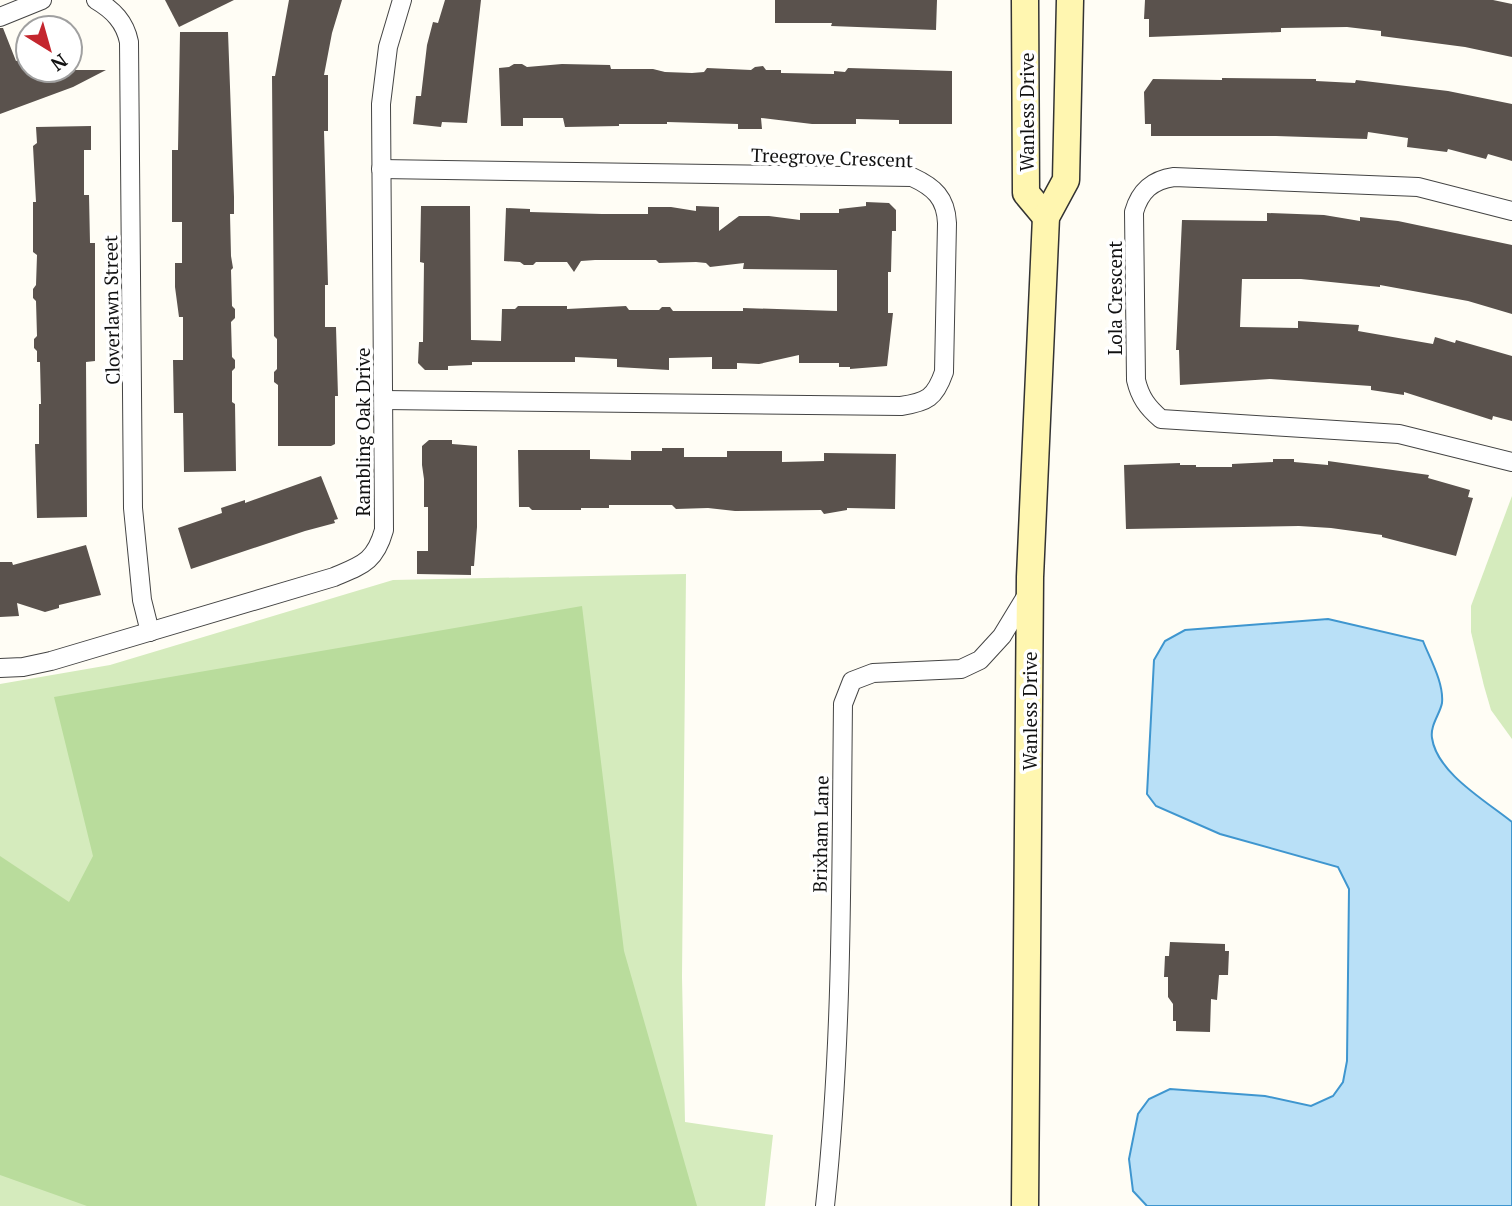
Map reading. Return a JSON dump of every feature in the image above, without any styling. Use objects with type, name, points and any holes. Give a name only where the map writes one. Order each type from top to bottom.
[{"type":"main road","name":"Wanless Drive","points":[[1025,0],[1026,193],[1046,217]]},
{"type":"main road","name":"Wanless Drive","points":[[1025,1206],[1030,590],[1046,217],[1066,180],[1070,0]]},
{"type":"street","points":[[0,16],[42,0]]},
{"type":"street","name":"Cloverlawn Street","points":[[96,0],[116,15],[127,33],[129,42],[133,508],[142,600],[150,632]]},
{"type":"street","name":"Rambling Oak Drive","points":[[0,668],[23,667],[51,661],[334,577],[364,564],[379,547],[384,530],[381,169],[384,74],[388,47],[402,0]]},
{"type":"street","name":"Treegrove Crescent","points":[[381,169],[912,177],[930,186],[940,197],[946,209],[947,223],[944,372],[937,391],[922,403],[901,407],[384,400]]},
{"type":"street","name":"Lola Crescent","points":[[1512,211],[1418,187],[1174,177],[1163,178],[1143,191],[1135,212],[1136,380],[1148,409],[1161,419],[1399,434],[1512,462]]},
{"type":"street","name":"Brixham Lane","points":[[825,1206],[834,1122],[838,1029],[843,704],[852,681],[873,673],[961,670],[980,660],[1002,636],[1030,590]]},
{"type":"green space","points":[[1512,496],[1512,739],[1491,710],[1471,632],[1471,606]]},
{"type":"green space","points":[[686,574],[682,977],[685,1122],[773,1135],[765,1206],[0,1206],[0,684],[110,665],[393,580]]},
{"type":"green space","points":[[582,606],[624,951],[697,1206],[87,1206],[0,1175],[0,856],[69,902],[93,856],[54,697]]},
{"type":"water","points":[[1328,619],[1423,641],[1439,679],[1442,695],[1432,733],[1436,751],[1443,763],[1464,785],[1512,822],[1512,1206],[1147,1206],[1133,1191],[1129,1159],[1138,1114],[1149,1099],[1170,1089],[1265,1096],[1311,1106],[1333,1096],[1343,1082],[1347,1061],[1349,889],[1338,867],[1220,834],[1156,806],[1147,794],[1154,660],[1165,641],[1185,630]]},
{"type":"building","points":[[165,0],[234,0],[179,27]]},
{"type":"building","points":[[289,0],[342,0],[324,75],[328,75],[328,131],[324,131],[328,285],[325,285],[325,327],[336,327],[338,396],[335,396],[335,444],[331,446],[278,446],[278,385],[274,382],[277,339],[274,336],[272,76],[275,76]]},
{"type":"building","points":[[445,0],[481,0],[467,123],[442,122],[441,127],[413,124],[416,96],[421,96],[427,45],[433,22],[438,23]]},
{"type":"building","points":[[775,0],[937,0],[936,30],[831,26],[832,23],[775,23]]},
{"type":"building","points":[[1145,0],[1493,0],[1512,4],[1512,57],[1465,47],[1381,36],[1381,31],[1347,27],[1281,28],[1281,32],[1149,37],[1149,19],[1144,19]]},
{"type":"building","points":[[0,28],[3,28],[14,56],[14,84],[79,84],[0,114]]},
{"type":"building","points":[[180,32],[228,32],[234,197],[234,214],[230,214],[232,306],[235,309],[235,318],[231,322],[232,357],[235,360],[235,368],[232,371],[232,402],[235,404],[236,471],[184,472],[183,413],[174,413],[173,360],[183,360],[183,317],[179,317],[175,287],[175,263],[182,263],[182,222],[172,222],[172,150],[178,150]]},
{"type":"building","points":[[514,64],[527,67],[562,64],[610,65],[611,69],[692,73],[704,72],[707,68],[751,70],[763,66],[766,70],[781,70],[781,73],[834,74],[834,71],[845,72],[848,68],[952,71],[952,124],[899,124],[899,120],[856,119],[856,124],[812,124],[761,118],[762,129],[738,129],[738,124],[667,122],[565,127],[563,118],[523,118],[523,126],[501,126],[499,68]]},
{"type":"building","points":[[84,70],[106,70],[84,81]]},
{"type":"building","points":[[1153,79],[1316,79],[1355,83],[1356,80],[1448,91],[1512,104],[1512,161],[1488,154],[1486,159],[1448,149],[1447,152],[1407,147],[1408,138],[1368,132],[1367,139],[1151,136],[1151,124],[1145,124],[1144,92]]},
{"type":"building","points":[[91,126],[91,150],[84,150],[84,195],[89,195],[90,243],[95,243],[95,361],[86,362],[87,517],[37,518],[35,444],[39,444],[41,404],[40,362],[37,362],[37,351],[34,348],[34,339],[37,336],[33,289],[36,285],[37,255],[33,252],[33,202],[36,202],[33,146],[37,143],[36,127]]},
{"type":"building","points":[[866,202],[889,203],[896,210],[896,231],[892,231],[891,272],[888,272],[888,313],[893,313],[887,366],[850,369],[839,367],[839,363],[799,363],[799,355],[759,364],[737,363],[737,369],[712,369],[712,357],[669,358],[669,370],[617,367],[617,359],[575,357],[575,362],[472,362],[472,365],[448,366],[448,370],[425,370],[418,363],[419,342],[423,342],[424,263],[420,262],[421,206],[470,206],[471,340],[501,341],[502,309],[515,309],[518,306],[567,306],[567,309],[626,306],[629,310],[659,310],[662,307],[670,307],[673,311],[743,311],[743,308],[837,311],[837,270],[743,269],[744,263],[710,267],[706,263],[696,262],[595,260],[581,261],[574,272],[567,262],[536,262],[533,265],[524,265],[520,262],[504,261],[506,208],[530,209],[530,212],[648,214],[648,207],[696,211],[696,206],[719,207],[719,231],[739,216],[800,220],[800,213],[839,213],[839,209],[866,206]]},
{"type":"building","points":[[1267,213],[1324,215],[1360,221],[1360,217],[1398,221],[1512,245],[1512,314],[1468,301],[1380,285],[1301,279],[1242,279],[1240,327],[1298,328],[1298,321],[1359,325],[1358,331],[1433,344],[1435,337],[1455,343],[1456,340],[1512,356],[1512,421],[1493,416],[1492,420],[1404,392],[1404,395],[1371,390],[1371,386],[1270,379],[1180,385],[1179,350],[1176,350],[1182,220],[1267,221]]},
{"type":"building","points":[[429,440],[452,440],[452,444],[477,446],[477,527],[471,575],[417,574],[417,551],[428,551],[428,507],[424,507],[422,446]]},
{"type":"building","points":[[662,448],[684,448],[684,457],[727,457],[727,451],[782,451],[782,462],[824,461],[824,453],[896,454],[895,509],[847,508],[824,514],[821,510],[735,511],[676,509],[672,505],[609,505],[609,508],[581,510],[532,510],[529,507],[519,507],[518,450],[590,450],[590,459],[631,460],[631,451],[662,451]]},
{"type":"building","points":[[1273,459],[1294,459],[1294,462],[1328,465],[1328,461],[1429,475],[1428,478],[1470,490],[1468,497],[1473,498],[1456,556],[1382,535],[1331,528],[1299,526],[1126,529],[1124,465],[1180,463],[1196,467],[1232,467],[1232,464],[1273,462]]},
{"type":"building","points":[[321,476],[338,519],[334,520],[335,523],[191,569],[178,528],[222,513],[221,508],[245,500],[245,503]]},
{"type":"building","points":[[86,545],[101,595],[59,605],[59,608],[45,612],[17,603],[19,616],[0,617],[0,562],[12,562],[13,565]]},
{"type":"building","points":[[1170,942],[1225,944],[1225,951],[1229,951],[1228,975],[1219,975],[1217,1000],[1211,999],[1210,1032],[1176,1031],[1173,1004],[1168,997],[1168,977],[1164,977],[1165,956],[1169,956]]}]
